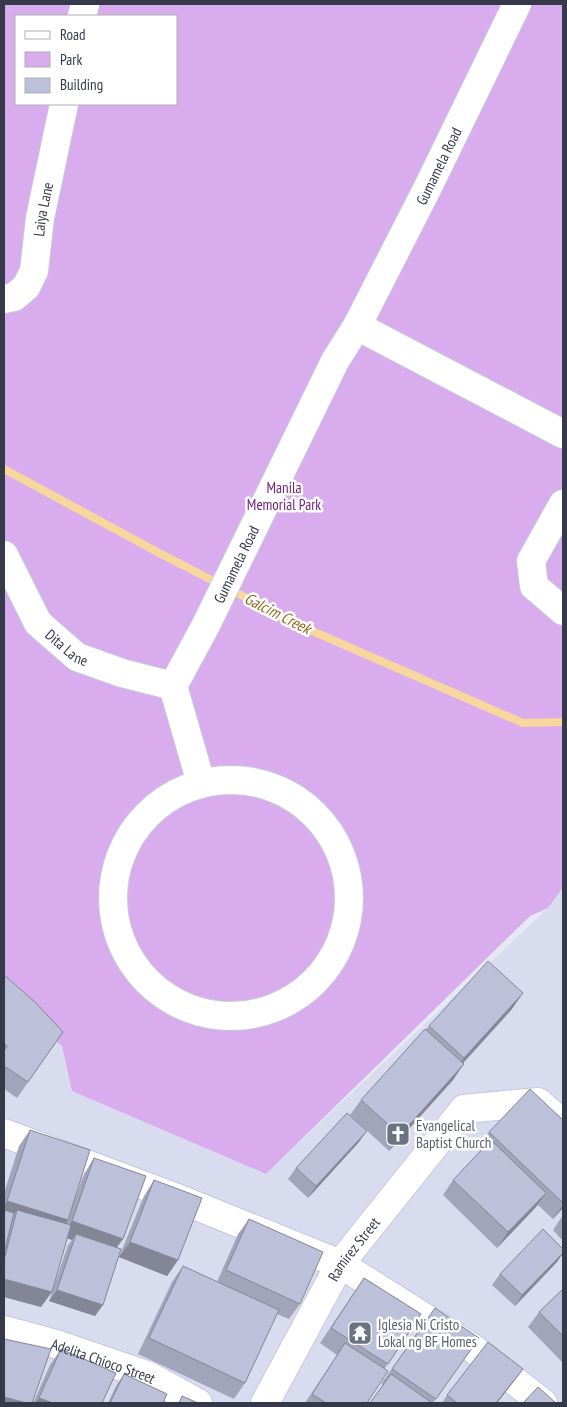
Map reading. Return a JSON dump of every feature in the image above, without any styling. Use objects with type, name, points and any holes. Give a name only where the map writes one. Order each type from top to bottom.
[{"type":"street","name":"Gumamela Road","points":[[173,686],[206,625],[336,361],[357,326],[428,187],[517,4]]},
{"type":"street","name":"Laiya Lane","points":[[4,299],[14,297],[26,287],[34,271],[40,218],[64,105]]},
{"type":"street","points":[[357,326],[563,434]]},
{"type":"street","points":[[563,504],[531,562],[534,586],[563,611]]},
{"type":"street","name":"Dita Lane","points":[[4,555],[38,623],[77,657],[122,673],[173,686]]},
{"type":"street","points":[[173,686],[201,783]]},
{"type":"street","points":[[244,781],[265,785],[286,793],[304,805],[320,820],[333,837],[342,857],[348,878],[348,921],[341,942],[331,962],[318,979],[302,993],[283,1004],[262,1012],[240,1016],[219,1016],[197,1012],[177,1004],[159,992],[138,971],[120,940],[114,919],[113,897],[115,876],[131,835],[145,818],[162,803],[180,792],[201,783],[244,781]]},
{"type":"street","name":"Ramirez Street","points":[[265,1403],[340,1264],[464,1108],[538,1102],[563,1124]]},
{"type":"street","points":[[4,1133],[177,1198],[340,1264],[471,1346],[543,1403]]},
{"type":"street","name":"Adelita Chioco Street","points":[[4,1330],[56,1344],[149,1376],[198,1403]]},
{"type":"shaded area","points":[[563,887],[563,1403],[4,1403],[4,996],[62,1046],[72,1091],[266,1174],[548,908]]},
{"type":"green space","name":"Manila Memorial Park","points":[[4,4],[563,4],[563,887],[548,908],[530,916],[266,1174],[72,1091],[62,1046],[4,996]]},
{"type":"building","points":[[488,961],[523,993],[464,1058],[429,1026]]},
{"type":"building","points":[[4,975],[35,1002],[63,1032],[28,1082],[4,1066],[4,1051],[7,1046],[4,1044]]},
{"type":"building","points":[[425,1029],[464,1064],[400,1135],[361,1100]]},
{"type":"building","points":[[530,1089],[563,1120],[563,1203],[489,1132]]},
{"type":"building","points":[[347,1113],[367,1131],[316,1186],[296,1168]]},
{"type":"building","points":[[30,1130],[90,1150],[68,1220],[7,1201]]},
{"type":"building","points":[[491,1140],[546,1193],[508,1232],[453,1180]]},
{"type":"building","points":[[94,1158],[146,1176],[123,1239],[72,1221]]},
{"type":"building","points":[[154,1180],[202,1198],[178,1260],[130,1242]]},
{"type":"building","points":[[4,1210],[14,1213],[4,1253]]},
{"type":"building","points":[[17,1210],[71,1225],[52,1292],[4,1279],[4,1260]]},
{"type":"building","points":[[249,1219],[323,1252],[300,1304],[226,1270]]},
{"type":"building","points":[[543,1229],[563,1249],[563,1253],[522,1295],[500,1274]]},
{"type":"building","points":[[76,1234],[121,1249],[103,1305],[57,1290]]},
{"type":"building","points":[[183,1266],[279,1310],[245,1383],[149,1338]]},
{"type":"building","points":[[364,1278],[421,1314],[388,1364],[331,1328]]},
{"type":"building","points":[[563,1289],[563,1336],[539,1312]]},
{"type":"building","points":[[435,1308],[479,1338],[436,1399],[392,1369]]},
{"type":"building","points":[[4,1339],[51,1349],[32,1403],[4,1397]]},
{"type":"building","points":[[488,1342],[523,1369],[496,1403],[457,1403],[447,1395]]},
{"type":"building","points":[[345,1343],[388,1371],[367,1403],[326,1403],[312,1394]]},
{"type":"building","points":[[61,1349],[116,1373],[102,1403],[53,1403],[39,1398]]},
{"type":"building","points":[[124,1374],[167,1394],[163,1403],[110,1403]]},
{"type":"building","points":[[391,1374],[432,1403],[370,1403]]},
{"type":"building","points":[[538,1387],[556,1403],[523,1403]]},
{"type":"building","points":[[182,1396],[198,1403],[179,1403]]},
{"type":"waterway","name":"Galcim Creek","points":[[4,469],[161,554],[303,627],[523,723],[563,722]]},
{"type":"place","name":"Evangelical Baptist Church","points":[[398,1134]]},
{"type":"place","name":"Iglesia Ni Cristo Lokal ng BF Homes","points":[[360,1333]]}]
